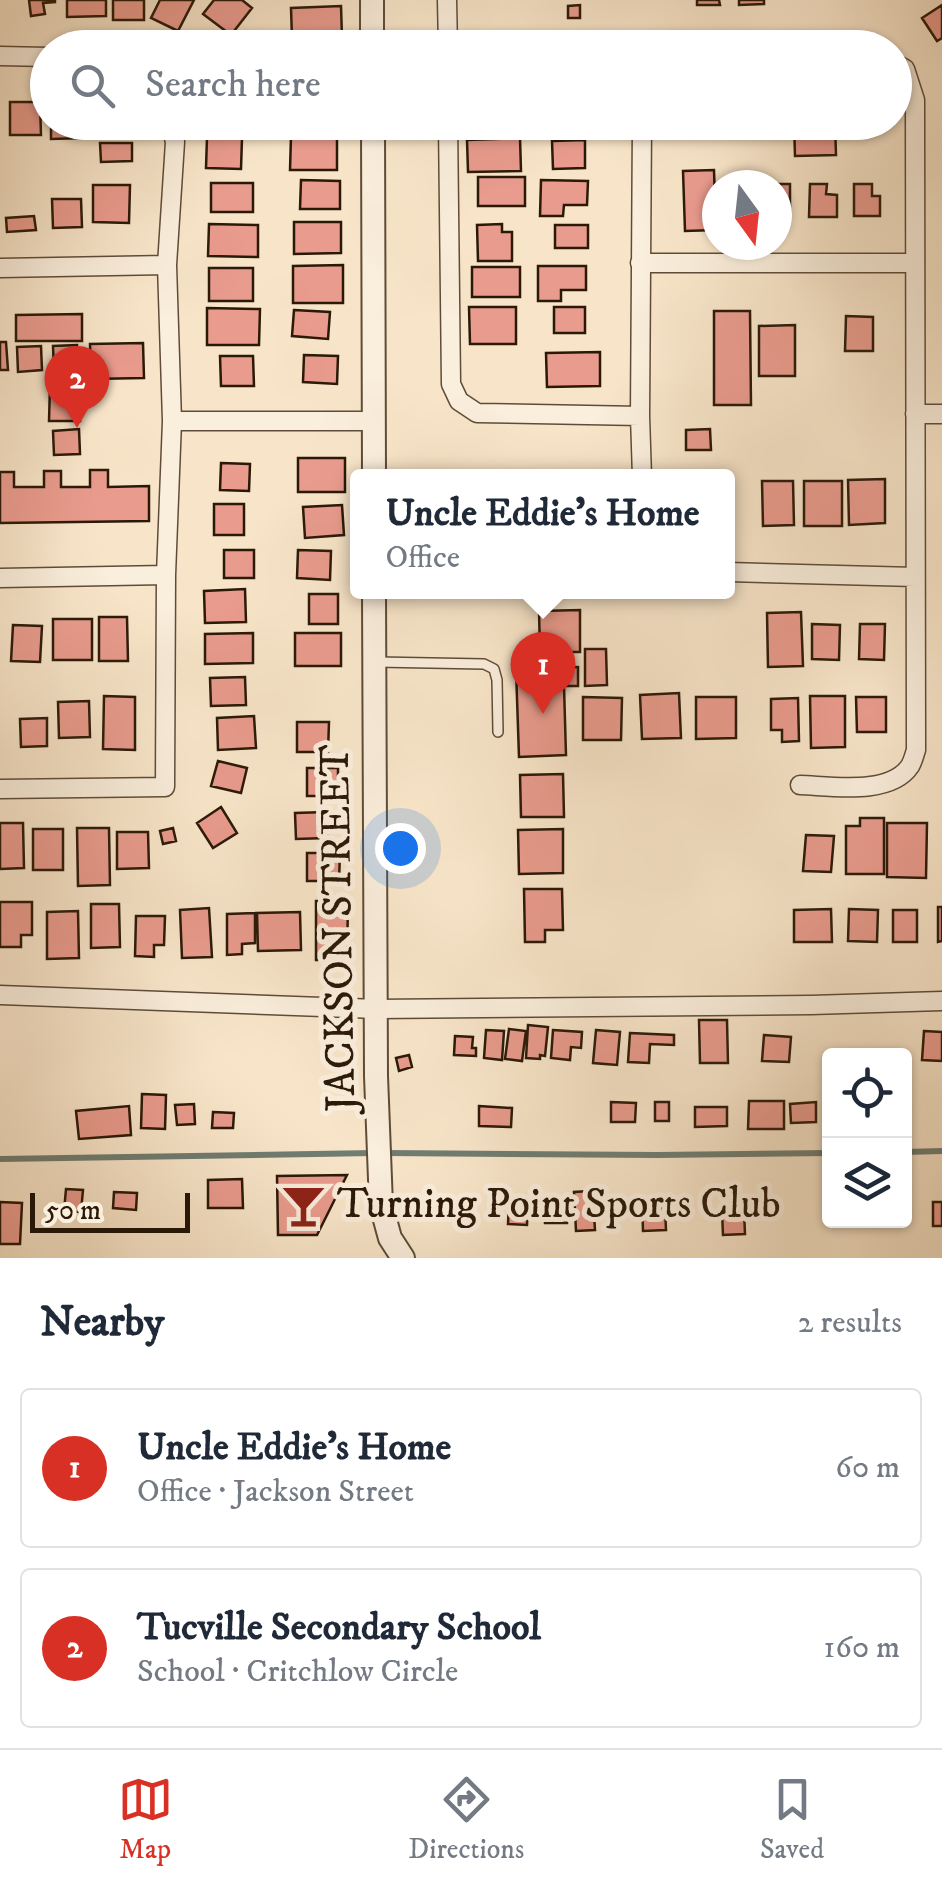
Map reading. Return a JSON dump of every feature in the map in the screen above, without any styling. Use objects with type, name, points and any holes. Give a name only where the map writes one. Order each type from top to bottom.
[{"type":"street","points":[[372,0],[372,30]]},
{"type":"street","points":[[447,0],[448,30]]},
{"type":"street","points":[[0,56],[30,56]]},
{"type":"street","points":[[800,785],[874,786],[895,779],[910,766],[916,750],[912,91]]},
{"type":"street","points":[[0,789],[165,787],[166,575],[172,421],[167,265],[174,140]]},
{"type":"street","points":[[373,140],[374,469]]},
{"type":"street","points":[[448,140],[451,384],[460,401],[477,413],[640,416]]},
{"type":"street","points":[[642,140],[642,469]]},
{"type":"street","points":[[640,263],[914,263]]},
{"type":"street","points":[[0,268],[167,265]]},
{"type":"street","points":[[915,414],[942,414]]},
{"type":"street","points":[[172,421],[374,420]]},
{"type":"street","points":[[735,572],[915,577]]},
{"type":"street","points":[[0,578],[166,575]]},
{"type":"street","name":"JACKSON STREET","points":[[374,599],[381,1205],[390,1238],[403,1258]]},
{"type":"street","points":[[0,995],[377,1009],[942,1001]]},
{"type":"lane","points":[[374,662],[484,664],[494,670],[497,680],[498,732]]},
{"type":"building","points":[[29,0],[55,2],[43,3],[45,14],[31,16]]},
{"type":"building","points":[[67,0],[106,0],[106,16],[67,17]]},
{"type":"building","points":[[113,0],[144,0],[144,20],[113,20]]},
{"type":"building","points":[[160,0],[194,0],[179,30],[151,18]]},
{"type":"building","points":[[214,0],[242,0],[252,8],[235,30],[224,30],[203,14]]},
{"type":"building","points":[[697,0],[719,0],[720,5],[697,5]]},
{"type":"building","points":[[739,0],[764,0],[764,4],[739,5]]},
{"type":"building","points":[[580,5],[580,18],[568,18],[568,6]]},
{"type":"building","points":[[942,5],[942,38],[937,41],[922,18]]},
{"type":"building","points":[[341,6],[342,30],[292,30],[291,8]]},
{"type":"building","points":[[10,102],[30,102],[30,135],[10,135]]},
{"type":"building","points":[[207,140],[242,140],[241,169],[206,168]]},
{"type":"building","points":[[291,140],[337,140],[337,170],[290,170]]},
{"type":"building","points":[[467,140],[520,140],[521,171],[468,172]]},
{"type":"building","points":[[585,140],[585,168],[553,169],[552,141]]},
{"type":"building","points":[[795,140],[836,140],[836,155],[795,156]]},
{"type":"building","points":[[100,143],[132,143],[132,161],[101,162]]},
{"type":"building","points":[[702,170],[702,230],[685,231],[683,171]]},
{"type":"building","points":[[478,177],[525,177],[525,206],[478,206]]},
{"type":"building","points":[[301,180],[340,181],[340,209],[300,209]]},
{"type":"building","points":[[541,180],[588,181],[587,205],[564,205],[563,216],[540,216]]},
{"type":"building","points":[[211,183],[253,183],[253,212],[211,212]]},
{"type":"building","points":[[810,184],[827,184],[826,194],[837,195],[837,217],[809,217]]},
{"type":"building","points":[[854,184],[872,184],[872,196],[880,196],[880,216],[854,216]]},
{"type":"building","points":[[93,185],[130,185],[129,223],[93,222]]},
{"type":"building","points":[[52,199],[81,199],[82,227],[53,228]]},
{"type":"building","points":[[34,216],[36,230],[7,232],[6,218]]},
{"type":"building","points":[[294,222],[341,222],[341,253],[294,254]]},
{"type":"building","points":[[209,224],[258,225],[258,257],[208,256]]},
{"type":"building","points":[[502,224],[502,232],[512,232],[512,261],[478,261],[477,225]]},
{"type":"building","points":[[555,225],[588,225],[588,248],[555,248]]},
{"type":"building","points":[[343,265],[343,303],[293,303],[293,266]]},
{"type":"building","points":[[538,266],[586,266],[586,290],[561,290],[561,301],[538,301]]},
{"type":"building","points":[[472,267],[520,267],[520,297],[472,297]]},
{"type":"building","points":[[209,268],[253,268],[253,301],[209,301]]},
{"type":"building","points":[[469,307],[516,307],[516,344],[470,344]]},
{"type":"building","points":[[554,307],[585,307],[585,333],[554,333]]},
{"type":"building","points":[[207,308],[260,309],[259,345],[207,345]]},
{"type":"building","points":[[294,310],[330,312],[328,339],[292,336]]},
{"type":"building","points":[[714,311],[750,311],[751,405],[714,405]]},
{"type":"building","points":[[82,314],[82,341],[16,341],[16,315]]},
{"type":"building","points":[[846,316],[873,317],[873,351],[845,351]]},
{"type":"building","points":[[795,325],[795,376],[759,376],[759,326]]},
{"type":"building","points":[[0,342],[6,342],[8,370],[0,370]]},
{"type":"building","points":[[143,343],[144,378],[91,379],[90,344]]},
{"type":"building","points":[[77,345],[77,370],[54,371],[53,346]]},
{"type":"building","points":[[41,346],[42,370],[18,372],[17,347]]},
{"type":"building","points":[[600,352],[600,386],[547,387],[546,353]]},
{"type":"building","points":[[304,355],[338,356],[337,384],[303,382]]},
{"type":"building","points":[[220,356],[253,356],[254,386],[221,386]]},
{"type":"building","points":[[50,386],[80,386],[80,421],[49,421]]},
{"type":"building","points":[[79,429],[80,454],[54,455],[53,431]]},
{"type":"building","points":[[710,429],[711,450],[686,450],[686,430]]},
{"type":"building","points":[[298,458],[345,458],[345,492],[298,492]]},
{"type":"building","points":[[221,463],[250,464],[249,491],[220,490]]},
{"type":"building","points":[[90,470],[108,470],[108,487],[149,486],[149,521],[0,523],[0,472],[14,472],[14,487],[44,487],[44,471],[61,471],[61,487],[90,487]]},
{"type":"building","points":[[885,479],[885,523],[849,525],[848,480]]},
{"type":"building","points":[[762,481],[793,481],[794,525],[763,526]]},
{"type":"building","points":[[804,481],[842,481],[842,526],[804,526]]},
{"type":"building","points":[[214,504],[244,504],[244,535],[214,535]]},
{"type":"building","points":[[342,505],[344,535],[305,538],[303,507]]},
{"type":"building","points":[[224,550],[254,550],[254,578],[224,578]]},
{"type":"building","points":[[298,550],[331,551],[330,580],[297,578]]},
{"type":"building","points":[[245,589],[246,622],[205,623],[204,591]]},
{"type":"building","points":[[309,594],[338,594],[338,624],[309,624]]},
{"type":"building","points":[[580,610],[580,652],[540,652],[539,611]]},
{"type":"building","points":[[801,612],[803,666],[768,667],[767,613]]},
{"type":"building","points":[[99,617],[127,617],[128,661],[99,661]]},
{"type":"building","points":[[53,619],[92,619],[92,660],[53,660]]},
{"type":"building","points":[[812,624],[840,625],[839,660],[812,659]]},
{"type":"building","points":[[860,624],[885,624],[884,660],[859,659]]},
{"type":"building","points":[[13,625],[42,626],[40,662],[11,661]]},
{"type":"building","points":[[253,633],[253,663],[205,664],[205,634]]},
{"type":"building","points":[[295,633],[341,633],[341,666],[295,666]]},
{"type":"building","points":[[585,649],[606,649],[607,685],[585,686]]},
{"type":"building","points":[[578,667],[578,686],[564,686],[566,755],[519,757],[516,669]]},
{"type":"building","points":[[245,677],[246,705],[211,706],[210,678]]},
{"type":"building","points":[[679,693],[681,738],[642,739],[640,695]]},
{"type":"building","points":[[104,696],[135,697],[135,750],[103,749]]},
{"type":"building","points":[[810,696],[845,696],[845,747],[811,748]]},
{"type":"building","points":[[583,697],[622,698],[621,740],[583,740]]},
{"type":"building","points":[[696,697],[736,697],[736,738],[696,739]]},
{"type":"building","points":[[856,697],[886,697],[886,732],[857,732]]},
{"type":"building","points":[[798,698],[799,741],[782,742],[782,730],[771,730],[771,699]]},
{"type":"building","points":[[89,701],[90,737],[59,738],[58,702]]},
{"type":"building","points":[[254,716],[256,748],[218,750],[217,718]]},
{"type":"building","points":[[47,718],[47,746],[21,747],[20,719]]},
{"type":"building","points":[[297,722],[329,722],[328,752],[297,752]]},
{"type":"building","points":[[218,761],[247,768],[241,793],[211,786]]},
{"type":"building","points":[[307,768],[338,768],[338,796],[307,796]]},
{"type":"building","points":[[563,774],[564,817],[521,817],[520,775]]},
{"type":"building","points":[[221,807],[237,833],[213,848],[197,823]]},
{"type":"building","points":[[326,812],[327,838],[296,839],[295,813]]},
{"type":"building","points":[[860,818],[884,818],[884,874],[846,874],[846,826],[860,826]]},
{"type":"building","points":[[0,823],[23,823],[24,868],[0,869]]},
{"type":"building","points":[[887,823],[927,823],[926,878],[887,877]]},
{"type":"building","points":[[77,828],[109,828],[110,885],[78,886]]},
{"type":"building","points":[[173,828],[176,841],[163,844],[160,831]]},
{"type":"building","points":[[33,829],[63,829],[63,870],[33,870]]},
{"type":"building","points":[[563,829],[563,873],[519,874],[518,830]]},
{"type":"building","points":[[117,832],[148,832],[149,868],[117,869]]},
{"type":"building","points":[[806,835],[834,836],[831,872],[803,871]]},
{"type":"building","points":[[307,853],[340,853],[339,881],[307,881]]},
{"type":"building","points":[[524,889],[562,889],[563,930],[545,930],[545,942],[525,942]]},
{"type":"building","points":[[316,901],[348,901],[347,960],[316,960]]},
{"type":"building","points":[[0,902],[32,902],[32,935],[21,935],[21,947],[0,947]]},
{"type":"building","points":[[91,904],[119,904],[120,947],[91,948]]},
{"type":"building","points":[[938,907],[942,907],[942,941],[938,942]]},
{"type":"building","points":[[209,908],[212,957],[182,958],[180,910]]},
{"type":"building","points":[[831,909],[832,942],[794,942],[794,910]]},
{"type":"building","points":[[849,909],[878,910],[877,942],[848,941]]},
{"type":"building","points":[[893,910],[917,910],[917,942],[893,942]]},
{"type":"building","points":[[78,911],[79,958],[47,959],[47,912]]},
{"type":"building","points":[[300,912],[301,950],[258,951],[257,913]]},
{"type":"building","points":[[255,913],[255,943],[242,944],[242,954],[227,955],[227,914]]},
{"type":"building","points":[[136,916],[165,916],[164,945],[154,945],[154,957],[135,956]]},
{"type":"building","points":[[699,1020],[727,1020],[728,1063],[700,1063]]},
{"type":"building","points":[[528,1025],[548,1027],[545,1056],[540,1055],[540,1059],[526,1058]]},
{"type":"building","points":[[509,1029],[526,1031],[522,1061],[505,1059]]},
{"type":"building","points":[[486,1030],[504,1031],[502,1060],[484,1058]]},
{"type":"building","points":[[553,1030],[582,1032],[581,1048],[571,1047],[570,1060],[551,1058]]},
{"type":"building","points":[[596,1030],[620,1032],[617,1065],[593,1063]]},
{"type":"building","points":[[924,1031],[942,1032],[942,1061],[922,1060]]},
{"type":"building","points":[[630,1033],[674,1035],[674,1045],[650,1044],[649,1063],[628,1062]]},
{"type":"building","points":[[764,1035],[791,1037],[789,1062],[762,1061]]},
{"type":"building","points":[[455,1036],[473,1037],[476,1056],[454,1055]]},
{"type":"building","points":[[409,1055],[412,1067],[399,1071],[396,1058]]},
{"type":"building","points":[[142,1094],[166,1095],[165,1129],[141,1128]]},
{"type":"building","points":[[749,1101],[784,1101],[784,1129],[748,1129]]},
{"type":"building","points":[[611,1102],[636,1103],[635,1122],[611,1122]]},
{"type":"building","points":[[655,1102],[669,1102],[669,1121],[655,1121]]},
{"type":"building","points":[[816,1102],[816,1122],[791,1123],[790,1104]]},
{"type":"building","points":[[194,1104],[195,1124],[177,1125],[175,1105]]},
{"type":"building","points":[[129,1106],[131,1135],[79,1139],[76,1111]]},
{"type":"building","points":[[479,1106],[512,1108],[511,1127],[479,1126]]},
{"type":"building","points":[[695,1107],[727,1107],[727,1126],[695,1127]]},
{"type":"building","points":[[213,1112],[234,1113],[233,1128],[212,1128]]},
{"type":"building","name":"Turning Point Sports Club","points":[[347,1175],[317,1235],[278,1235],[277,1176]]},
{"type":"building","points":[[242,1179],[243,1208],[208,1208],[208,1180]]},
{"type":"building","points":[[66,1189],[83,1190],[81,1212],[64,1211]]},
{"type":"building","points":[[606,1190],[607,1214],[594,1214],[595,1230],[576,1231],[574,1192]]},
{"type":"building","points":[[114,1192],[137,1193],[136,1210],[113,1208]]},
{"type":"building","points":[[651,1197],[652,1208],[665,1207],[666,1230],[643,1231],[642,1198]]},
{"type":"building","points":[[544,1198],[567,1198],[567,1223],[545,1223]]},
{"type":"building","points":[[509,1201],[528,1202],[527,1225],[508,1224]]},
{"type":"building","points":[[0,1202],[22,1203],[20,1244],[0,1244]]},
{"type":"building","points":[[933,1202],[942,1202],[942,1226],[933,1226]]},
{"type":"building","points":[[744,1211],[745,1234],[723,1235],[722,1212]]},
{"type":"waterway","points":[[912,1152],[942,1151]]},
{"type":"waterway","points":[[0,1159],[374,1153]]},
{"type":"waterway","points":[[386,1153],[822,1153]]},
{"type":"place","name":"Tucville Secondary School","points":[[77,428]]},
{"type":"place","name":"Uncle Eddie’s Home","points":[[543,714]]},
{"type":"place","name":"Turning Point Sports Club","points":[[304,1205]]}]
